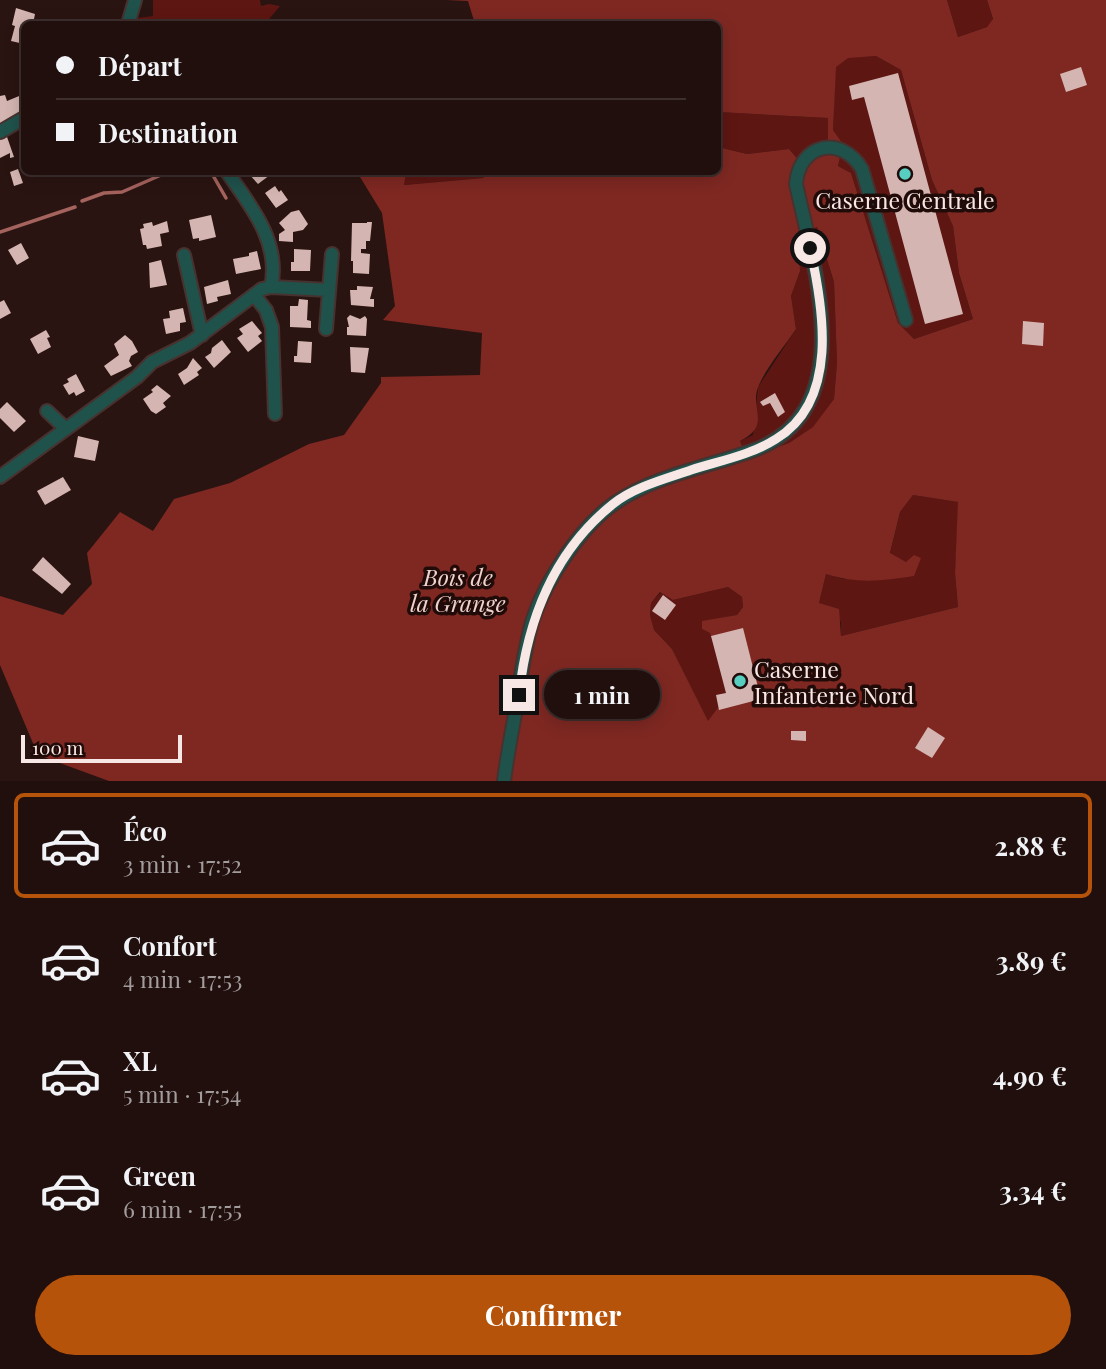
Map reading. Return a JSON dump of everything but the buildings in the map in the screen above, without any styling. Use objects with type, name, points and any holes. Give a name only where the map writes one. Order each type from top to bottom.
[{"type":"street","points":[[129,21],[135,0]]},
{"type":"street","points":[[0,132],[21,120]]},
{"type":"street","points":[[504,781],[522,668],[534,618],[552,578],[575,541],[614,503],[653,483],[755,450],[774,441],[791,429],[809,405],[818,384],[821,322],[815,270],[796,184],[801,163],[817,150],[828,147],[848,152],[862,169],[906,320]]},
{"type":"street","points":[[229,175],[264,226],[274,272],[271,287]]},
{"type":"street","points":[[326,329],[332,254]]},
{"type":"street","points":[[184,256],[202,335]]},
{"type":"street","points":[[0,477],[137,377],[152,362],[202,335],[254,295],[271,287],[329,290]]},
{"type":"street","points":[[254,295],[266,310],[272,327],[275,414]]},
{"type":"street","points":[[47,411],[65,428]]},
{"type":"shaded area","points":[[153,0],[260,0],[261,6],[280,6],[268,21],[134,21],[137,18],[153,16]]},
{"type":"shaded area","points":[[947,0],[987,0],[993,20],[987,27],[958,37]]},
{"type":"shaded area","points":[[876,56],[901,70],[932,180],[953,226],[959,273],[973,319],[914,339],[898,323],[851,173],[838,166],[843,144],[833,130],[835,67],[848,57]]},
{"type":"shaded area","points":[[721,112],[828,118],[828,147],[801,163],[789,149],[747,154],[721,148]]},
{"type":"shaded area","points":[[405,175],[486,175],[483,178],[403,185]]},
{"type":"shaded area","points":[[817,227],[834,282],[837,363],[834,399],[814,427],[789,443],[747,458],[740,441],[753,435],[758,387],[796,329],[791,296],[800,271],[799,234]]},
{"type":"shaded area","points":[[913,495],[959,502],[955,573],[958,607],[841,636],[841,622],[819,603],[826,574],[844,579],[906,562],[890,554],[900,512]]},
{"type":"shaded area","points":[[728,587],[742,597],[743,607],[737,615],[702,622],[702,629],[710,633],[729,693],[708,722],[672,649],[654,630],[650,615],[651,603],[661,592],[673,600]]},
{"type":"green space","name":"Bois de la Grange","points":[[446,0],[947,0],[958,37],[987,27],[993,19],[987,0],[1106,0],[1106,781],[109,781],[38,755],[0,665],[0,596],[63,615],[92,584],[87,553],[120,512],[153,531],[174,499],[230,483],[309,444],[344,435],[381,383],[381,377],[480,375],[482,333],[383,320],[395,306],[382,213],[359,175],[406,175],[404,185],[483,178],[486,175],[721,175],[721,148],[747,154],[789,149],[801,163],[828,147],[828,118],[721,112],[721,21],[474,21],[468,1]],"holes":[[[876,56],[901,70],[932,180],[953,226],[959,273],[973,319],[914,339],[898,323],[851,173],[838,166],[843,144],[833,130],[836,67],[848,58]],[[817,227],[834,282],[837,363],[834,399],[813,427],[789,443],[747,458],[740,441],[750,435],[758,422],[756,393],[759,385],[771,363],[796,329],[791,296],[800,271],[799,234]],[[913,495],[958,502],[955,573],[958,607],[841,636],[839,609],[819,603],[826,574],[870,581],[914,576],[921,558],[914,555],[906,562],[890,553],[900,512]],[[728,587],[742,597],[743,607],[737,615],[702,621],[702,629],[710,633],[729,693],[708,721],[672,649],[654,630],[650,615],[651,603],[660,592],[673,600]]]},
{"type":"waterway","points":[[82,201],[104,193],[122,192],[161,175]]},
{"type":"waterway","points":[[213,175],[226,198]]},
{"type":"waterway","points":[[0,232],[75,207]]},
{"type":"place","name":"Caserne Centrale","points":[[905,174]]},
{"type":"place","name":"Caserne Infanterie Nord","points":[[740,681]]},
{"type":"route","points":[[519,695],[522,668],[534,618],[552,578],[575,541],[614,503],[653,483],[755,450],[774,441],[801,418],[818,384],[821,361],[819,301],[810,248]]}]
